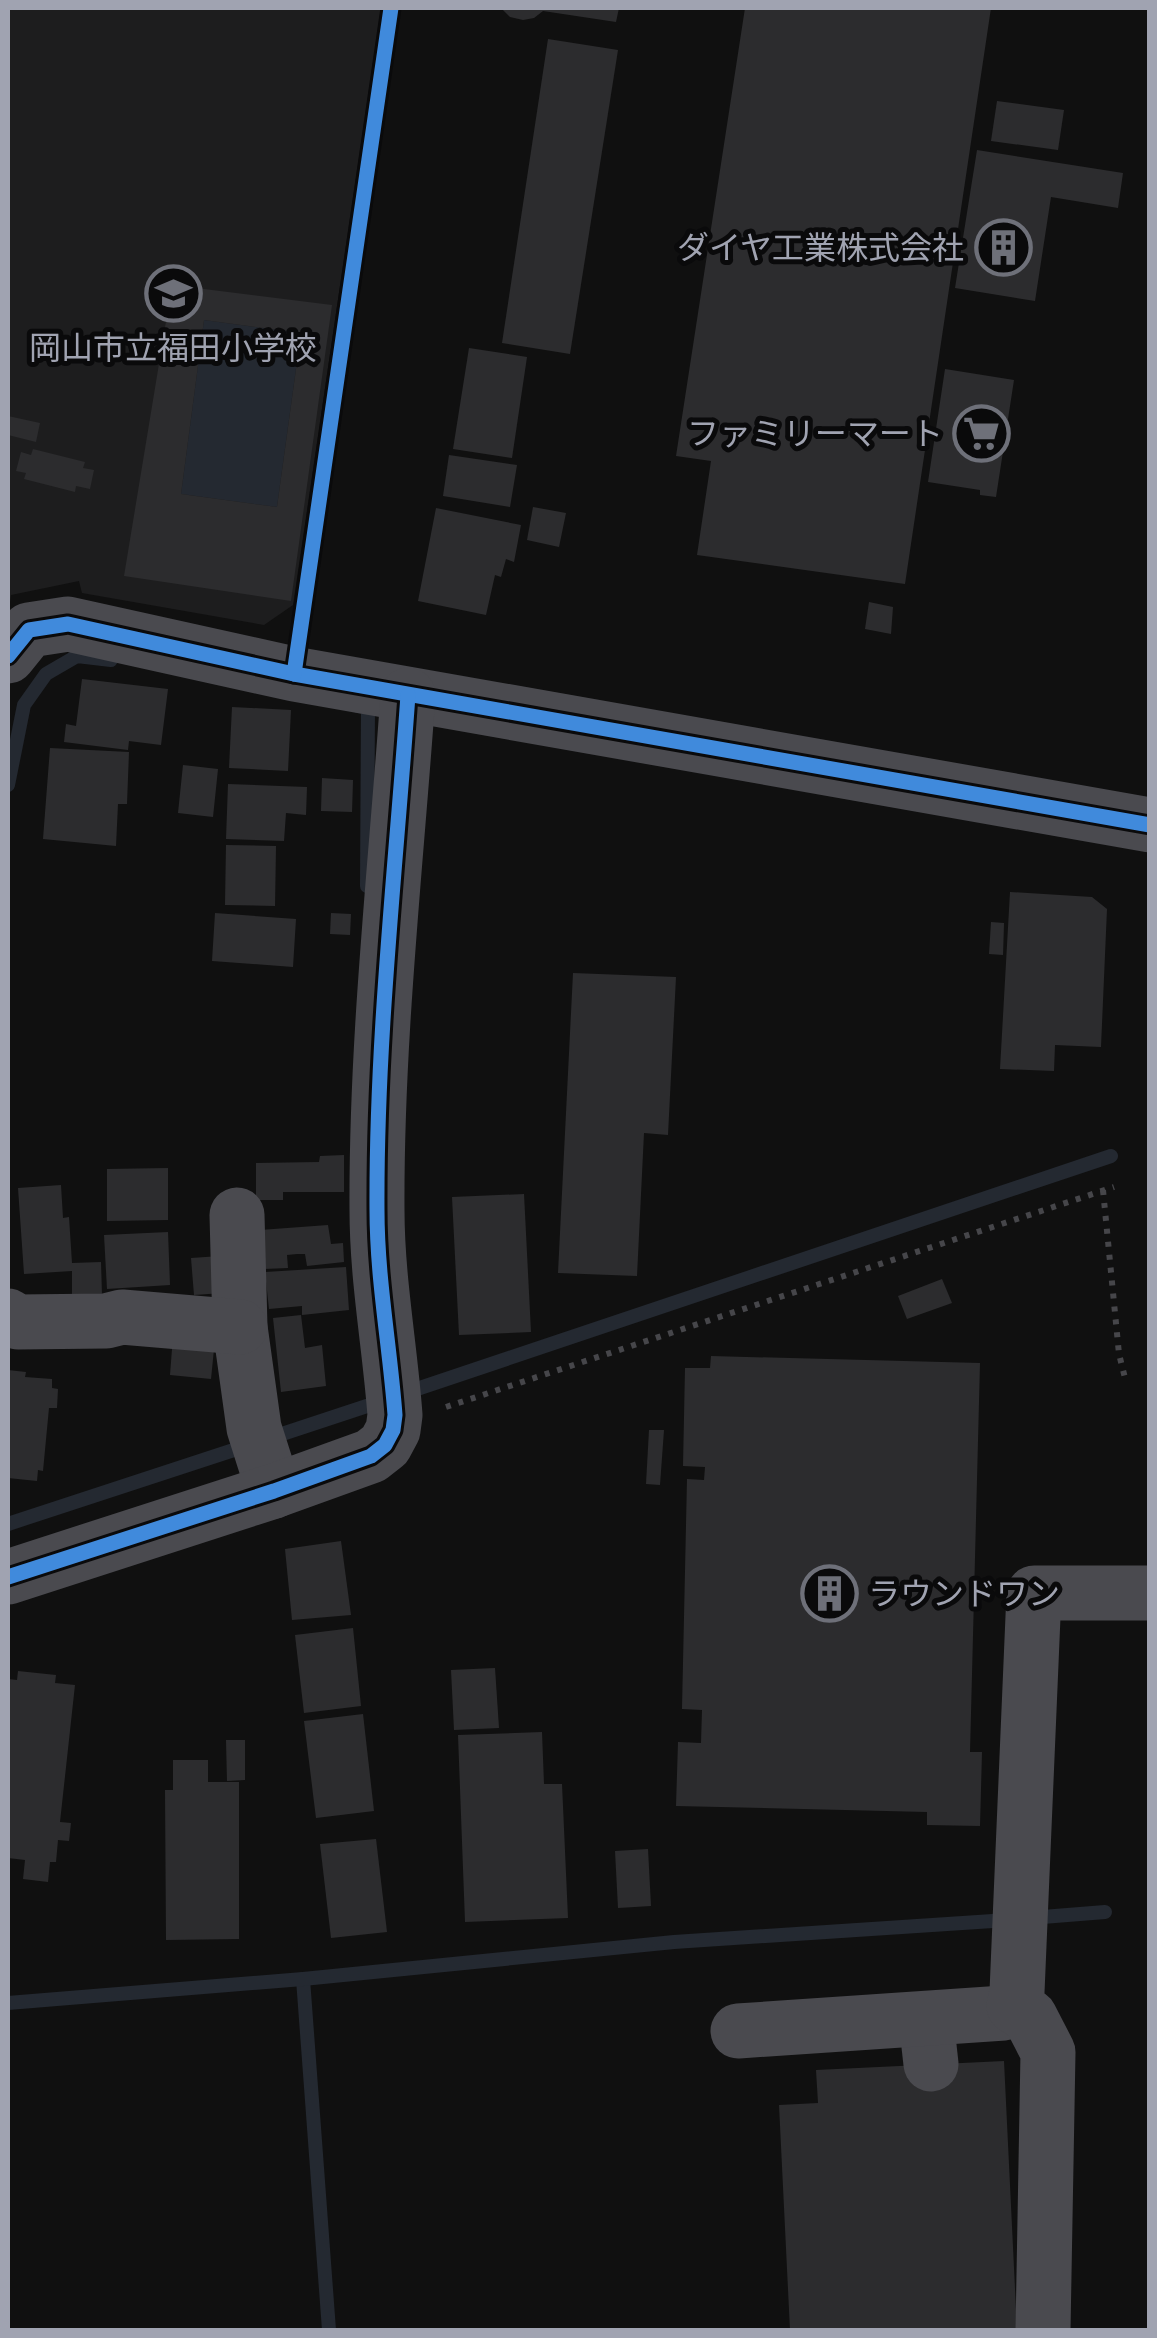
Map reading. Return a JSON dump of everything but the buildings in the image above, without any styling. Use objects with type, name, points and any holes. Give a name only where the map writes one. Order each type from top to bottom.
[{"type":"street","points":[[8,656],[29,630],[68,624],[294,674],[1150,825]]},
{"type":"street","points":[[8,1577],[264,1459],[372,1456],[385,1445],[398,1411],[377,1216],[380,1079],[408,695]]},
{"type":"street","points":[[236,1214],[240,1328],[264,1459]]},
{"type":"street","points":[[8,1316],[18,1322],[106,1321],[122,1317],[240,1328]]},
{"type":"street","points":[[738,2031],[928,2041],[1004,2013],[1016,1981],[1034,1593],[1150,1593]]},
{"type":"street","points":[[1016,1981],[1048,2052],[1042,2330]]},
{"type":"path","points":[[398,1411],[1114,1187]]},
{"type":"path","points":[[1103,1190],[1119,1354],[1126,1382]]},
{"type":"shaded area","name":"岡山市立福田小学校","points":[[8,8],[381,8],[293,605],[264,625],[82,593],[79,581],[11,595],[8,617]]},
{"type":"shaded area","points":[[204,320],[301,333],[277,507],[181,494]]},
{"type":"waterway","points":[[8,785],[24,705],[46,674],[77,656],[111,660]]},
{"type":"waterway","points":[[358,706],[368,707],[367,886]]},
{"type":"waterway","points":[[402,1394],[1111,1156]]},
{"type":"waterway","points":[[270,1438],[382,1401]]},
{"type":"waterway","points":[[8,1524],[249,1445]]},
{"type":"waterway","points":[[1030,1918],[1105,1912]]},
{"type":"waterway","points":[[8,2003],[303,1979],[674,1942],[1008,1920]]},
{"type":"waterway","points":[[303,1979],[329,2330]]},
{"type":"cycle path","points":[[294,674],[391,8]]},
{"type":"cycle path","points":[[8,656],[29,630],[68,624],[294,674],[1150,825]]},
{"type":"cycle path","points":[[8,1577],[371,1456],[385,1445],[393,1430],[395,1415],[378,1236],[378,1146],[383,1017],[408,695]]},
{"type":"place","name":"ダイヤ工業株式会社","points":[[1003,248]]},
{"type":"place","name":"岡山市立福田小学校","points":[[173,294]]},
{"type":"place","name":"ファミリーマート","points":[[982,434]]},
{"type":"place","name":"ラウンドワン","points":[[829,1594]]}]
